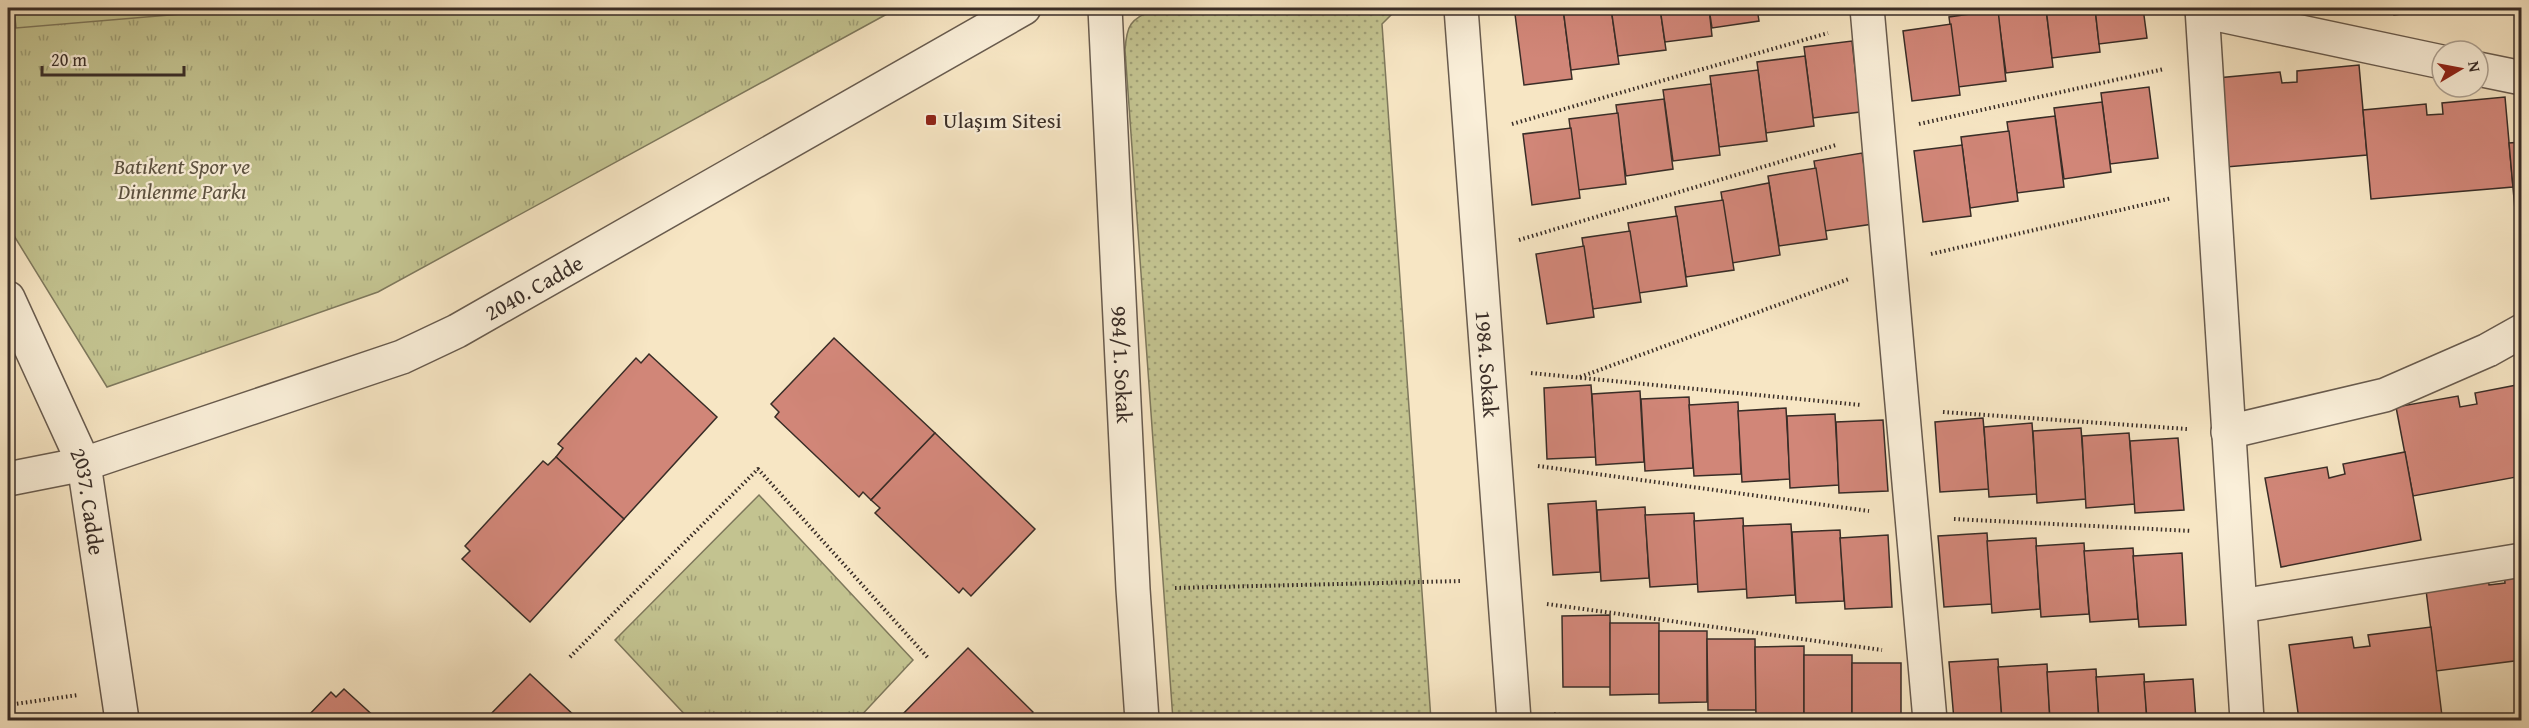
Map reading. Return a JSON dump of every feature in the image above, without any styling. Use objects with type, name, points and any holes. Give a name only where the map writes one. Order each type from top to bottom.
[{"type":"street","name":"2040. Cadde","points":[[8,479],[84,464],[402,357],[457,332],[1024,8]]},
{"type":"street","name":"984/1. Sokak","points":[[1105,8],[1133,589],[1142,720]]},
{"type":"street","name":"1984. Sokak","points":[[1461,8],[1514,720]]},
{"type":"street","points":[[2247,720],[2202,9],[2430,59]]},
{"type":"street","points":[[1868,15],[1930,720]]},
{"type":"street","points":[[2490,71],[2522,78]]},
{"type":"street","name":"2037. Cadde","points":[[8,298],[84,464],[119,705]]},
{"type":"street","points":[[2228,432],[2385,395],[2488,350],[2522,332]]},
{"type":"street","points":[[2241,606],[2522,560]]},
{"type":"path","points":[[1471,135],[1868,15],[1921,8]]},
{"type":"path","points":[[1495,460],[1912,517],[2235,533]]},
{"type":"path","points":[[570,657],[758,470],[929,659]]},
{"type":"path","points":[[1133,589],[1504,589],[1924,655]]},
{"type":"path","points":[[8,705],[119,705]]},
{"type":"green space","name":"Batıkent Spor ve Dinlenme Parkı","points":[[8,8],[898,8],[378,292],[107,387],[8,226]]},
{"type":"green space","points":[[14,8],[253,8],[16,28]]},
{"type":"green space","points":[[1155,8],[1398,8],[1382,24],[1431,720],[1173,720],[1125,50],[1127,33],[1132,23]]},
{"type":"green space","points":[[759,495],[913,660],[857,720],[690,720],[615,640]]},
{"type":"building","points":[[1563,8],[1572,79],[1524,85],[1515,14]]},
{"type":"building","points":[[1563,8],[1611,8],[1619,64],[1571,70]]},
{"type":"building","points":[[1611,8],[1660,8],[1666,50],[1618,56]]},
{"type":"building","points":[[1660,8],[1709,8],[1712,36],[1665,42]]},
{"type":"building","points":[[1709,8],[1757,8],[1759,21],[1712,28]]},
{"type":"building","points":[[1757,8],[1799,8],[1758,13]]},
{"type":"building","points":[[1997,8],[2046,8],[2053,67],[2006,73]]},
{"type":"building","points":[[2046,8],[2095,8],[2100,52],[2052,58]]},
{"type":"building","points":[[2095,8],[2143,8],[2147,38],[2099,44]]},
{"type":"building","points":[[2393,8],[2454,8],[2394,15]]},
{"type":"building","points":[[1998,10],[2006,81],[1958,87],[1949,17]]},
{"type":"building","points":[[1951,24],[1960,95],[1912,101],[1903,31]]},
{"type":"building","points":[[1852,41],[1860,112],[1813,118],[1804,47]]},
{"type":"building","points":[[1805,56],[1814,126],[1766,133],[1757,62]]},
{"type":"building","points":[[2359,65],[2367,155],[2226,167],[2217,78],[2280,72],[2282,83],[2297,82],[2297,71]]},
{"type":"building","points":[[1758,70],[1767,141],[1719,147],[1710,76]]},
{"type":"building","points":[[1711,84],[1720,155],[1673,161],[1663,90]]},
{"type":"building","points":[[2149,87],[2158,158],[2110,164],[2101,93]]},
{"type":"building","points":[[2505,97],[2513,187],[2371,199],[2363,110],[2426,104],[2427,115],[2443,114],[2442,103]]},
{"type":"building","points":[[1664,99],[1673,169],[1626,176],[1616,105]]},
{"type":"building","points":[[2102,102],[2111,172],[2064,179],[2054,108]]},
{"type":"building","points":[[1618,113],[1626,184],[1578,190],[1569,119]]},
{"type":"building","points":[[2055,116],[2064,187],[2017,193],[2007,122]]},
{"type":"building","points":[[1571,128],[1580,198],[1532,205],[1523,134]]},
{"type":"building","points":[[2009,131],[2018,201],[1970,208],[1961,137]]},
{"type":"building","points":[[2522,142],[2522,232],[2517,232],[2509,143]]},
{"type":"building","points":[[1962,145],[1971,216],[1923,222],[1914,151]]},
{"type":"building","points":[[1862,153],[1873,224],[1825,231],[1814,161]]},
{"type":"building","points":[[1816,168],[1827,239],[1779,246],[1768,176]]},
{"type":"building","points":[[1769,183],[1780,255],[1732,263],[1721,192]]},
{"type":"building","points":[[1723,200],[1734,270],[1686,277],[1675,207]]},
{"type":"building","points":[[1677,216],[1687,286],[1639,293],[1628,223]]},
{"type":"building","points":[[1630,231],[1641,302],[1593,309],[1582,238]]},
{"type":"building","points":[[1584,246],[1594,317],[1547,324],[1536,254]]},
{"type":"building","points":[[834,338],[935,433],[871,500],[863,492],[859,497],[775,417],[779,412],[771,404]]},
{"type":"building","points":[[649,354],[717,417],[624,519],[556,457],[563,448],[558,444],[636,358],[641,363]]},
{"type":"building","points":[[2522,384],[2522,476],[2413,496],[2396,407],[2458,396],[2460,407],[2477,404],[2475,393]]},
{"type":"building","points":[[1591,385],[1596,457],[1547,459],[1544,388]]},
{"type":"building","points":[[1640,391],[1644,462],[1596,465],[1592,394]]},
{"type":"building","points":[[1689,397],[1693,468],[1645,471],[1641,399]]},
{"type":"building","points":[[1738,402],[1741,474],[1694,476],[1689,405]]},
{"type":"building","points":[[1786,408],[1790,479],[1742,482],[1738,411]]},
{"type":"building","points":[[1835,414],[1839,485],[1790,488],[1787,416]]},
{"type":"building","points":[[1983,418],[1989,489],[1940,492],[1935,422]]},
{"type":"building","points":[[1883,420],[1888,491],[1839,493],[1836,422]]},
{"type":"building","points":[[2032,423],[2037,494],[1989,497],[1984,427]]},
{"type":"building","points":[[2081,428],[2086,499],[2037,503],[2033,431]]},
{"type":"building","points":[[935,433],[1035,529],[971,596],[963,588],[959,593],[875,513],[880,508],[871,500]]},
{"type":"building","points":[[2129,433],[2135,504],[2086,508],[2082,436]]},
{"type":"building","points":[[2178,438],[2184,510],[2135,513],[2130,441]]},
{"type":"building","points":[[2405,452],[2421,540],[2281,567],[2265,478],[2327,467],[2329,478],[2345,474],[2343,464]]},
{"type":"building","points":[[556,457],[624,519],[530,622],[462,559],[470,551],[465,546],[543,461],[548,465]]},
{"type":"building","points":[[1596,501],[1600,572],[1553,575],[1548,504]]},
{"type":"building","points":[[1645,507],[1649,578],[1601,581],[1597,510]]},
{"type":"building","points":[[1694,513],[1698,584],[1650,587],[1645,515]]},
{"type":"building","points":[[1743,518],[1747,589],[1698,592],[1694,521]]},
{"type":"building","points":[[1791,524],[1795,595],[1747,598],[1743,526]]},
{"type":"building","points":[[1840,530],[1844,601],[1796,603],[1792,532]]},
{"type":"building","points":[[1987,533],[1992,604],[1944,607],[1938,536]]},
{"type":"building","points":[[1888,535],[1892,607],[1845,609],[1840,538]]},
{"type":"building","points":[[2036,538],[2040,609],[1992,613],[1987,541]]},
{"type":"building","points":[[2084,543],[2089,614],[2041,617],[2036,546]]},
{"type":"building","points":[[2133,548],[2138,619],[2090,622],[2084,551]]},
{"type":"building","points":[[2182,553],[2186,625],[2139,627],[2133,556]]},
{"type":"building","points":[[2522,570],[2522,660],[2436,671],[2425,582],[2487,574],[2489,585],[2505,583],[2504,572]]},
{"type":"building","points":[[1610,615],[1611,687],[1563,687],[1562,616]]},
{"type":"building","points":[[1610,623],[1659,623],[1659,694],[1610,695]]},
{"type":"building","points":[[2431,627],[2442,716],[2409,720],[2299,720],[2289,645],[2352,637],[2354,648],[2370,646],[2368,635]]},
{"type":"building","points":[[1659,631],[1707,631],[1707,702],[1659,703]]},
{"type":"building","points":[[1707,639],[1755,639],[1756,710],[1708,710]]},
{"type":"building","points":[[1804,646],[1804,718],[1756,718],[1755,647]]},
{"type":"building","points":[[968,648],[1033,712],[1027,720],[897,720]]},
{"type":"building","points":[[1804,655],[1852,655],[1852,720],[1804,720]]},
{"type":"building","points":[[1998,659],[2002,720],[1954,720],[1949,662]]},
{"type":"building","points":[[1852,663],[1901,663],[1901,720],[1852,720]]},
{"type":"building","points":[[2047,664],[2050,720],[2002,720],[1998,667]]},
{"type":"building","points":[[2096,669],[2099,720],[2050,720],[2047,672]]},
{"type":"building","points":[[530,674],[579,720],[485,720]]},
{"type":"building","points":[[2144,674],[2147,720],[2099,720],[2096,677]]},
{"type":"building","points":[[2193,679],[2196,720],[2147,720],[2144,682]]},
{"type":"building","points":[[344,689],[378,720],[304,720],[331,692],[336,697]]},
{"type":"place","name":"Ulaşım Sitesi","points":[[931,120]]}]
